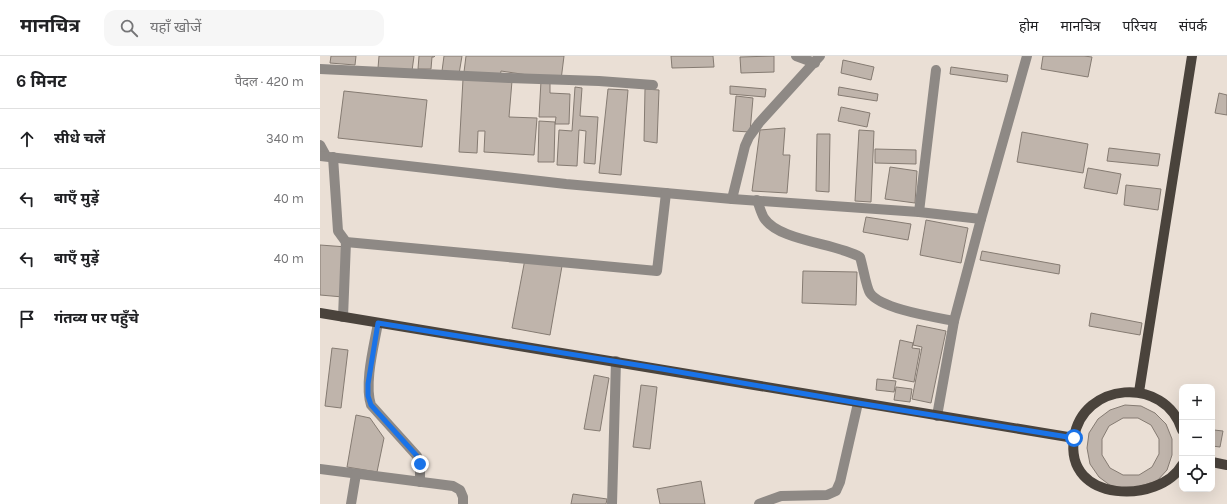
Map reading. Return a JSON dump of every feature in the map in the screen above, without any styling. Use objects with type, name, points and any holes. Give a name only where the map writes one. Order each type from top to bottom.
[{"type":"main road","points":[[1139,392],[1192,56]]},
{"type":"main road","points":[[320,312],[378,323],[616,361],[858,403],[1074,438]]},
{"type":"main road","points":[[1116,501],[1104,498],[1090,487],[1079,473],[1074,456],[1074,438],[1080,421],[1090,407],[1104,397],[1121,392],[1139,392],[1156,398],[1170,408],[1179,422]]},
{"type":"main road","points":[[1215,463],[1227,465]]},
{"type":"main road","points":[[1155,497],[1169,487],[1179,473]]},
{"type":"street","points":[[796,56],[818,59]]},
{"type":"street","points":[[937,416],[954,321],[981,219],[1028,56]]},
{"type":"street","points":[[732,199],[745,146],[749,137],[758,123],[818,59]]},
{"type":"street","points":[[320,68],[599,81],[653,85]]},
{"type":"street","points":[[919,212],[936,70]]},
{"type":"street","points":[[320,144],[326,156],[338,231],[346,242],[343,316]]},
{"type":"street","points":[[326,156],[566,184],[732,199],[919,212],[981,219]]},
{"type":"street","points":[[346,242],[657,271],[666,193]]},
{"type":"street","points":[[757,200],[764,218],[773,227],[785,234],[835,247],[851,252],[860,257],[869,292],[877,300],[890,306],[954,321]]},
{"type":"street","points":[[378,323],[368,384],[368,396],[371,405],[417,456],[420,464],[420,482]]},
{"type":"street","points":[[612,504],[616,361]]},
{"type":"street","points":[[759,504],[781,496],[826,496],[836,491],[840,482],[858,403]]},
{"type":"street","points":[[320,469],[453,486],[460,490],[463,497],[463,504]]},
{"type":"street","points":[[351,504],[356,474]]},
{"type":"building","points":[[331,56],[356,56],[355,65],[330,63]]},
{"type":"building","points":[[379,56],[414,56],[412,71],[378,68]]},
{"type":"building","points":[[419,56],[435,56],[432,57],[431,69],[418,69]]},
{"type":"building","points":[[444,56],[462,56],[459,74],[442,71]]},
{"type":"building","points":[[466,56],[564,56],[561,80],[501,71],[500,77],[464,72]]},
{"type":"building","points":[[671,56],[713,56],[714,67],[672,68]]},
{"type":"building","points":[[774,56],[774,72],[741,73],[740,57]]},
{"type":"building","points":[[1043,56],[1092,57],[1088,77],[1041,69]]},
{"type":"building","points":[[843,60],[874,67],[871,80],[841,73]]},
{"type":"building","points":[[951,67],[1008,75],[1007,82],[950,74]]},
{"type":"building","points":[[463,79],[512,81],[509,117],[537,118],[534,155],[484,152],[485,131],[478,131],[477,153],[459,152]]},
{"type":"building","points":[[541,81],[550,82],[550,93],[570,94],[569,124],[555,124],[556,117],[539,117]]},
{"type":"building","points":[[730,86],[766,89],[765,97],[730,94]]},
{"type":"building","points":[[575,87],[582,88],[580,116],[598,117],[595,164],[584,163],[586,131],[579,130],[577,166],[557,165],[559,130],[572,131]]},
{"type":"building","points":[[839,87],[878,94],[877,101],[838,95]]},
{"type":"building","points":[[608,89],[628,90],[621,175],[599,173]]},
{"type":"building","points":[[645,89],[659,90],[657,143],[644,141]]},
{"type":"building","points":[[344,91],[427,100],[422,147],[338,138]]},
{"type":"building","points":[[1219,93],[1227,95],[1227,115],[1215,113]]},
{"type":"building","points":[[736,96],[753,98],[750,132],[733,131]]},
{"type":"building","points":[[841,107],[870,113],[867,127],[838,121]]},
{"type":"building","points":[[539,121],[555,122],[554,162],[538,162]]},
{"type":"building","points":[[785,128],[783,155],[790,155],[787,193],[752,191],[760,130]]},
{"type":"building","points":[[859,130],[874,131],[871,202],[855,201]]},
{"type":"building","points":[[1022,132],[1088,144],[1083,173],[1017,162]]},
{"type":"building","points":[[817,134],[830,134],[829,192],[816,191]]},
{"type":"building","points":[[1109,148],[1160,154],[1158,166],[1107,161]]},
{"type":"building","points":[[875,149],[916,150],[916,164],[875,163]]},
{"type":"building","points":[[890,167],[917,171],[915,203],[885,199]]},
{"type":"building","points":[[1088,168],[1121,174],[1117,194],[1084,188]]},
{"type":"building","points":[[1126,185],[1161,189],[1158,210],[1124,205]]},
{"type":"building","points":[[866,217],[911,224],[908,240],[863,232]]},
{"type":"building","points":[[926,220],[968,228],[961,263],[920,255]]},
{"type":"building","points":[[320,245],[347,247],[343,297],[320,295]]},
{"type":"building","points":[[982,251],[1060,265],[1059,274],[980,260]]},
{"type":"building","points":[[525,259],[562,266],[550,335],[512,328]]},
{"type":"building","points":[[803,271],[857,272],[856,305],[802,303]]},
{"type":"building","points":[[1091,313],[1142,323],[1140,335],[1089,326]]},
{"type":"building","points":[[917,325],[946,331],[931,403],[912,399],[922,347],[913,345]]},
{"type":"building","points":[[900,340],[913,343],[912,348],[920,349],[914,382],[893,378]]},
{"type":"building","points":[[332,348],[348,350],[341,408],[325,406]]},
{"type":"building","points":[[594,375],[609,378],[600,431],[584,429]]},
{"type":"building","points":[[877,379],[896,381],[894,392],[876,390]]},
{"type":"building","points":[[641,385],[657,387],[650,449],[633,447]]},
{"type":"building","points":[[896,387],[912,389],[910,402],[894,400]]},
{"type":"building","points":[[1125,405],[1141,406],[1155,413],[1166,424],[1172,439],[1172,455],[1167,470],[1157,481],[1127,490],[1111,486],[1099,477],[1090,464],[1087,448],[1089,433],[1098,419],[1110,410]],"holes":[[[1123,418],[1138,418],[1151,425],[1159,439],[1159,454],[1152,467],[1139,475],[1123,475],[1110,468],[1102,455],[1102,439],[1109,426]]]},
{"type":"building","points":[[356,415],[370,418],[384,438],[377,472],[347,467]]},
{"type":"building","points":[[1215,430],[1223,431],[1220,447],[1215,446]]},
{"type":"building","points":[[701,481],[705,504],[660,504],[657,489]]},
{"type":"building","points":[[573,494],[607,499],[606,504],[571,504]]},
{"type":"route","points":[[420,464],[417,456],[371,405],[368,396],[368,384],[378,323],[1074,438]]}]
